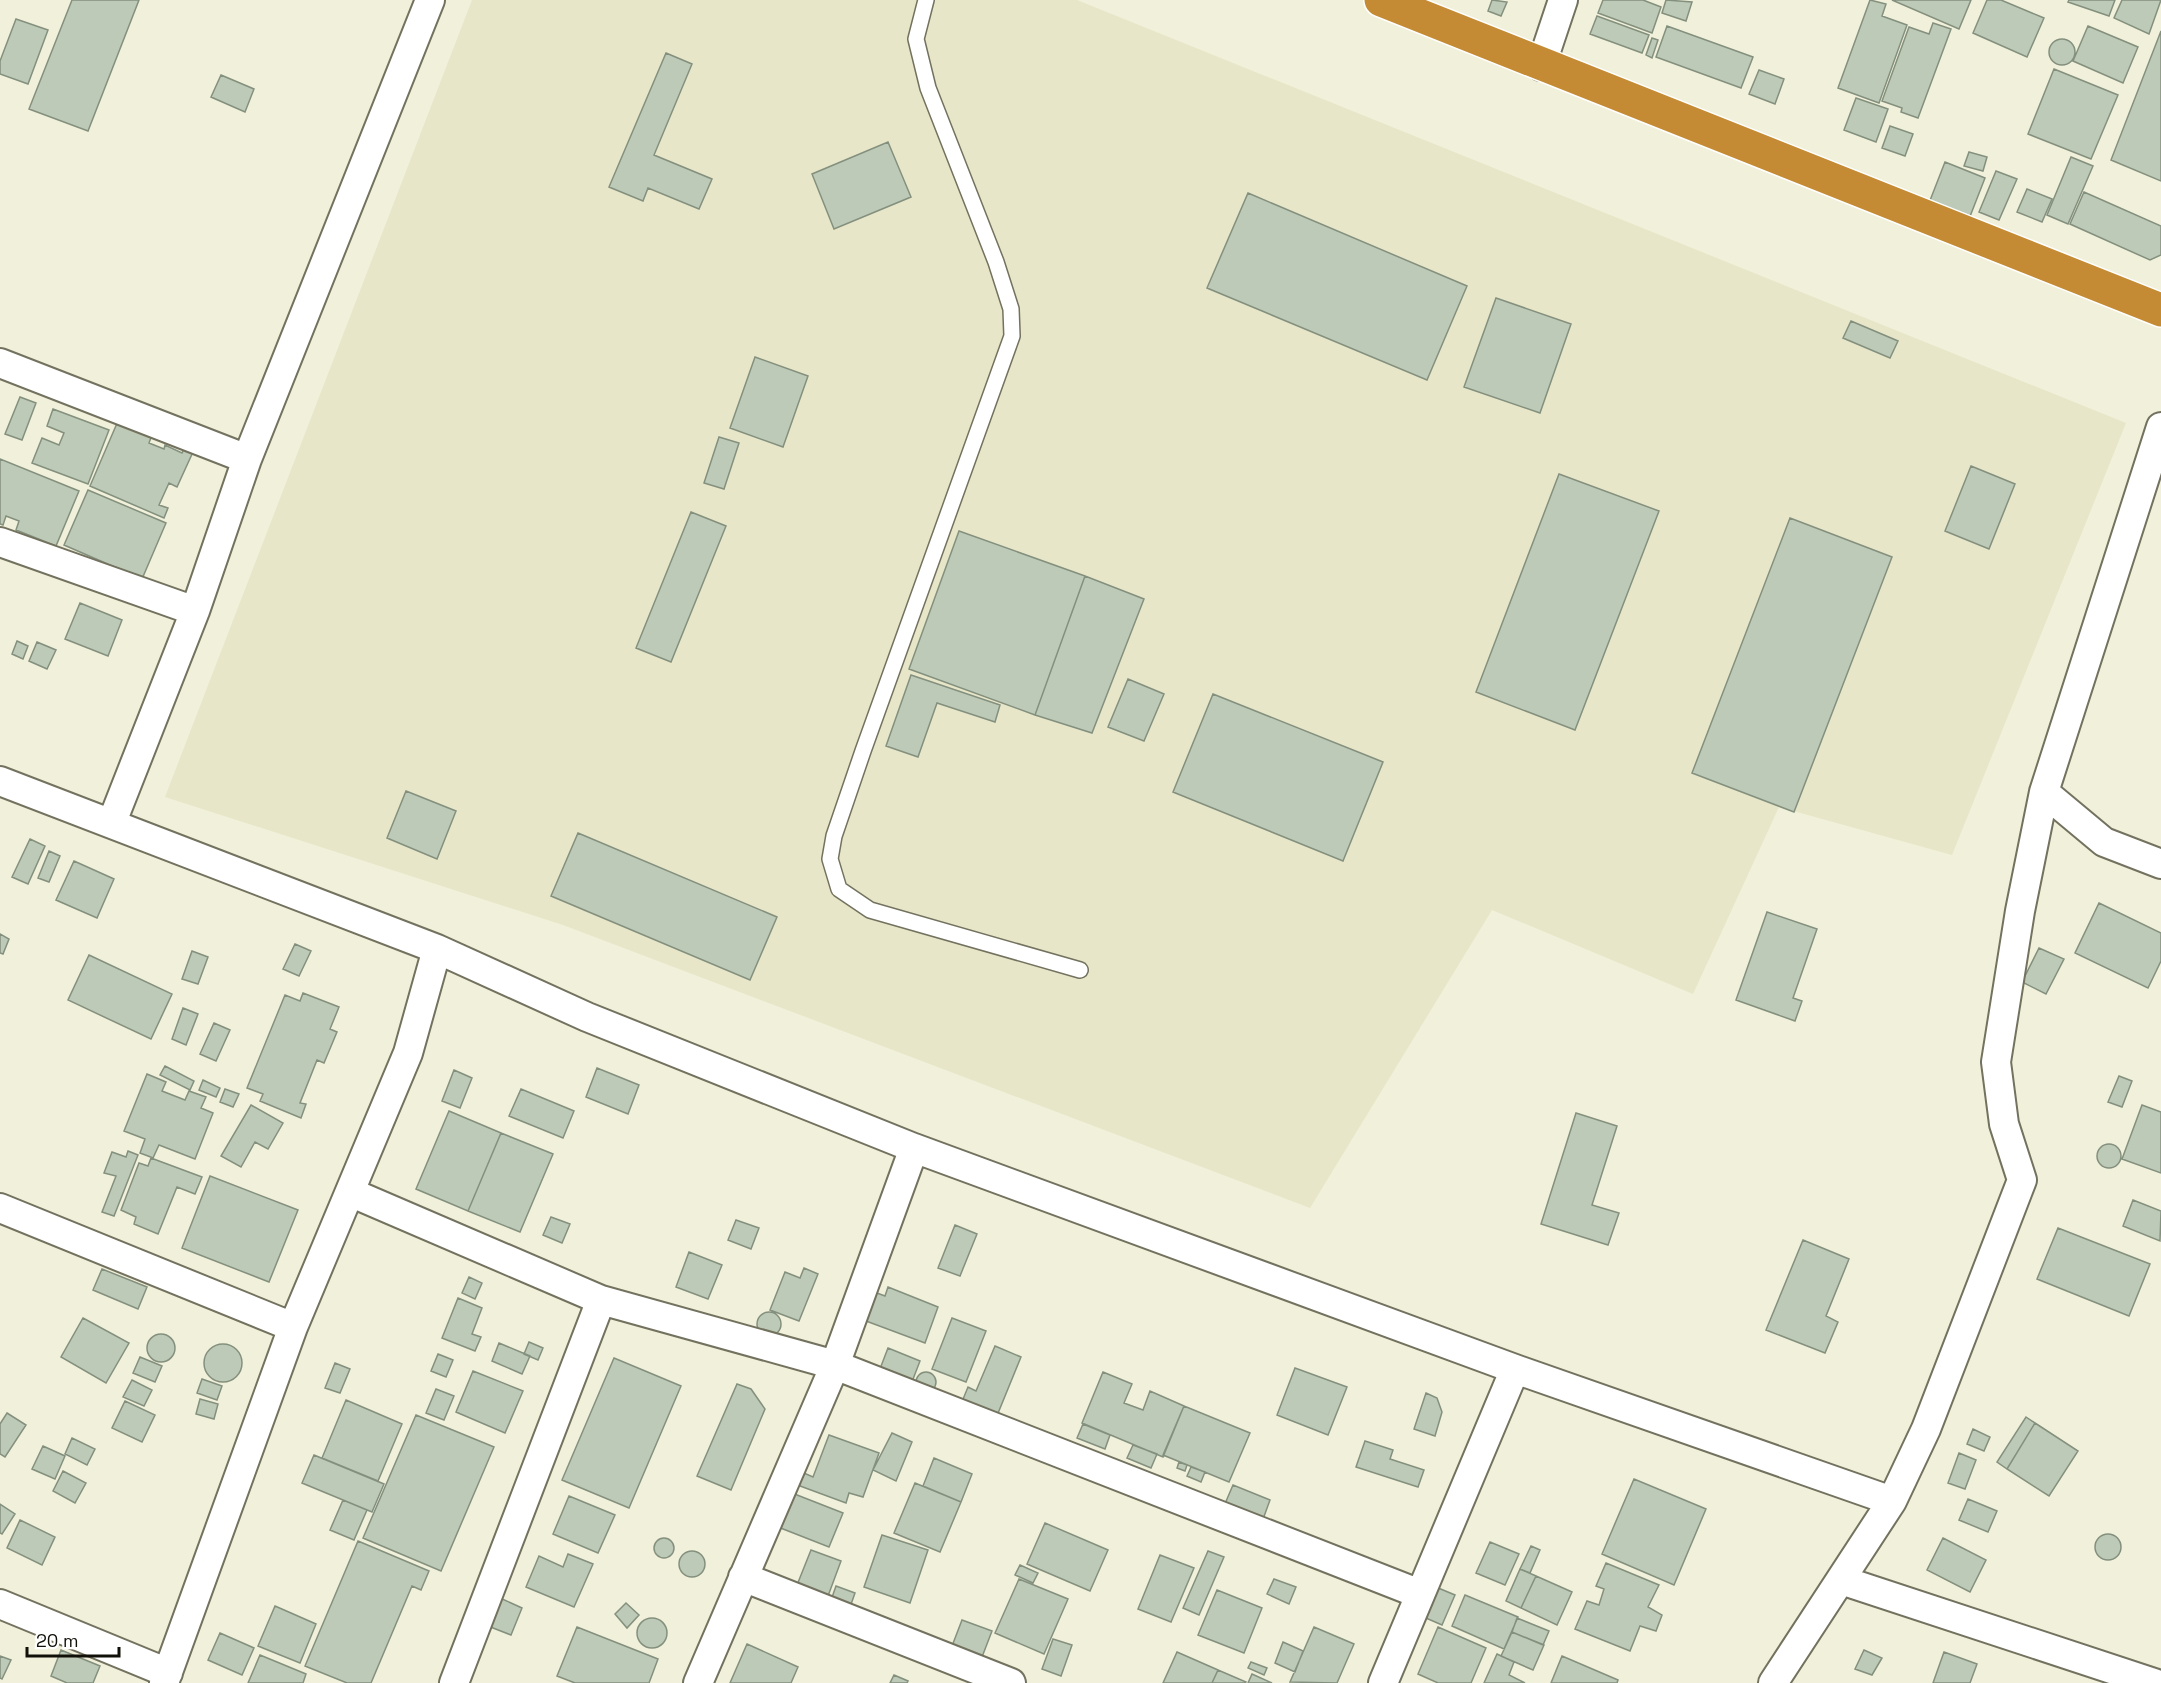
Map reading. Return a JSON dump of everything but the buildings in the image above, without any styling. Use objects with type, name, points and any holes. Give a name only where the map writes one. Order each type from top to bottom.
[{"type":"highway","points":[[1382,0],[1541,66],[2161,310]]},
{"type":"street","points":[[112,822],[195,611],[247,459],[430,0]]},
{"type":"street","points":[[1541,66],[1563,0]]},
{"type":"street","points":[[0,363],[247,459]]},
{"type":"street","points":[[1773,1683],[1892,1501],[1926,1429],[2022,1180],[2004,1124],[1996,1062],[2020,911],[2044,792],[2161,427]]},
{"type":"street","points":[[0,542],[195,611]]},
{"type":"street","points":[[0,781],[112,822],[437,949],[587,1017],[914,1148],[1515,1369],[1892,1501]]},
{"type":"street","points":[[2044,792],[2104,842],[2161,864]]},
{"type":"street","points":[[0,1604],[166,1678],[293,1327],[352,1193],[408,1053],[437,949]]},
{"type":"street","points":[[698,1683],[835,1365],[914,1148]]},
{"type":"street","points":[[352,1193],[601,1300],[835,1365],[1420,1594]]},
{"type":"street","points":[[0,1208],[293,1327]]},
{"type":"street","points":[[454,1683],[601,1300]]},
{"type":"street","points":[[1383,1683],[1515,1369]]},
{"type":"street","points":[[742,1577],[1011,1683]]},
{"type":"street","points":[[1841,1580],[2154,1683]]},
{"type":"lane","points":[[926,0],[916,39],[928,88],[996,262],[1011,309],[1012,336],[863,751],[834,837],[830,859],[839,889],[870,910],[1080,970]]},
{"type":"shaded area","points":[[472,0],[1077,0],[2126,423],[1952,855],[1779,807],[1693,994],[1492,910],[1310,1208],[563,925],[165,797]]}]
